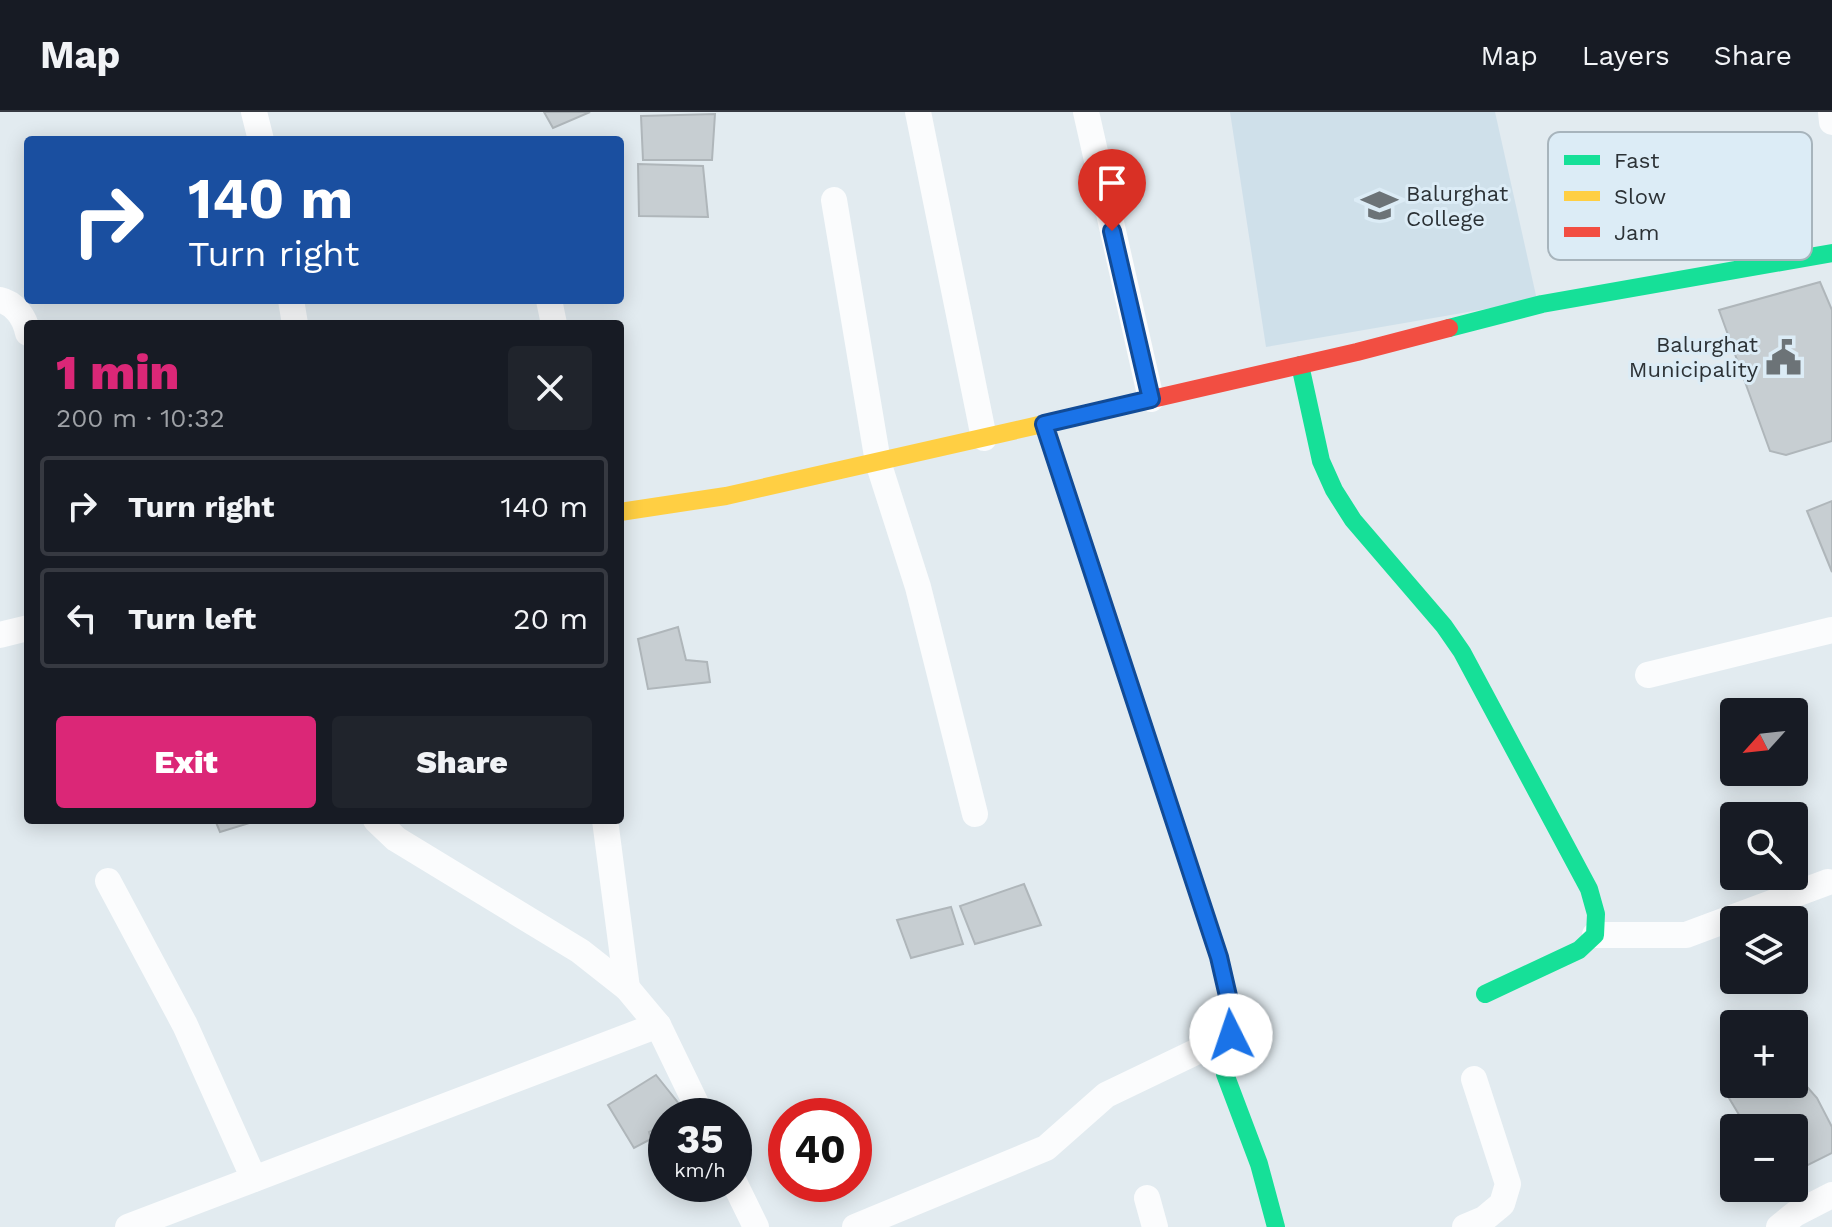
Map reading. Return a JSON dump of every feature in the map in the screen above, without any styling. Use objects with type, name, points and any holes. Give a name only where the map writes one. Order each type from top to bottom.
[{"type":"street","points":[[254,112],[260,136]]},
{"type":"street","points":[[918,112],[984,438]]},
{"type":"street","points":[[1086,112],[1151,399]]},
{"type":"street","points":[[1831,112],[1832,122]]},
{"type":"street","points":[[834,200],[878,462],[918,587],[975,814]]},
{"type":"street","points":[[1812,257],[1832,253]]},
{"type":"street","points":[[624,511],[726,496],[878,462],[1300,365],[1542,304],[1792,260]]},
{"type":"street","points":[[0,300],[5,300],[20,313],[24,323]]},
{"type":"street","points":[[1300,365],[1321,461],[1334,490],[1353,520],[1444,626],[1462,652],[1589,889],[1596,914],[1595,935]]},
{"type":"street","points":[[1044,424],[1219,957],[1231,1009],[1231,1035],[1223,1056],[1225,1074],[1259,1164],[1276,1227]]},
{"type":"street","points":[[0,635],[24,629]]},
{"type":"street","points":[[1648,675],[1832,630]]},
{"type":"street","points":[[380,824],[396,839],[580,951],[627,988],[658,1025],[693,1098]]},
{"type":"street","points":[[606,824],[627,988]]},
{"type":"street","points":[[108,881],[185,1025],[254,1179]]},
{"type":"street","points":[[1485,994],[1579,950],[1595,935],[1686,935],[1828,882]]},
{"type":"street","points":[[128,1227],[658,1025]]},
{"type":"street","points":[[855,1227],[1046,1148],[1106,1095],[1231,1035]]},
{"type":"street","points":[[1465,1227],[1484,1219],[1502,1204],[1508,1184],[1474,1079]]},
{"type":"street","points":[[1779,1227],[1795,1214],[1832,1195]]},
{"type":"street","points":[[1147,1198],[1155,1227]]},
{"type":"street","points":[[744,1202],[756,1227]]},
{"type":"shaded area","name":"Balurghat College","points":[[1230,112],[1495,112],[1537,300],[1266,347]]},
{"type":"building","points":[[544,112],[590,112],[553,128]]},
{"type":"building","points":[[715,114],[712,160],[643,160],[641,116]]},
{"type":"building","points":[[638,164],[703,166],[708,217],[639,216]]},
{"type":"building","name":"Balurghat Municipality","points":[[1820,282],[1832,310],[1832,441],[1786,455],[1770,451],[1719,310]]},
{"type":"building","points":[[1832,501],[1832,572],[1807,511]]},
{"type":"building","points":[[678,627],[686,660],[707,662],[710,682],[648,689],[638,639]]},
{"type":"building","points":[[217,824],[246,824],[220,832]]},
{"type":"building","points":[[1024,884],[1041,925],[975,944],[960,906]]},
{"type":"building","points":[[951,907],[963,944],[911,958],[897,920]]},
{"type":"building","points":[[656,1075],[674,1098],[648,1098],[648,1141],[634,1148],[608,1105]]},
{"type":"building","points":[[1808,1088],[1832,1127],[1832,1153],[1808,1165],[1808,1114],[1739,1114],[1729,1098],[1808,1098]]},
{"type":"traffic: fast","points":[[1812,257],[1832,253]]},
{"type":"traffic: fast","points":[[1449,328],[1542,304],[1792,260]]},
{"type":"traffic: fast","points":[[1300,365],[1321,461],[1334,490],[1353,520],[1444,626],[1462,652],[1589,889],[1596,914],[1595,935],[1579,950],[1485,994]]},
{"type":"traffic: fast","points":[[1149,743],[1219,957],[1231,1009],[1231,1035],[1223,1056],[1225,1074],[1259,1164],[1276,1227]]},
{"type":"traffic: slow","points":[[624,511],[726,496],[1065,419]]},
{"type":"traffic: slow","points":[[1044,424],[1149,743]]},
{"type":"traffic: jam","points":[[1065,419],[1449,328]]},
{"type":"place","name":"Balurghat College","points":[[1380,206]]},
{"type":"place","name":"Balurghat Municipality","points":[[1784,357]]},
{"type":"route","points":[[1112,231],[1151,399],[1044,424],[1219,957],[1231,1009],[1231,1035]]}]
